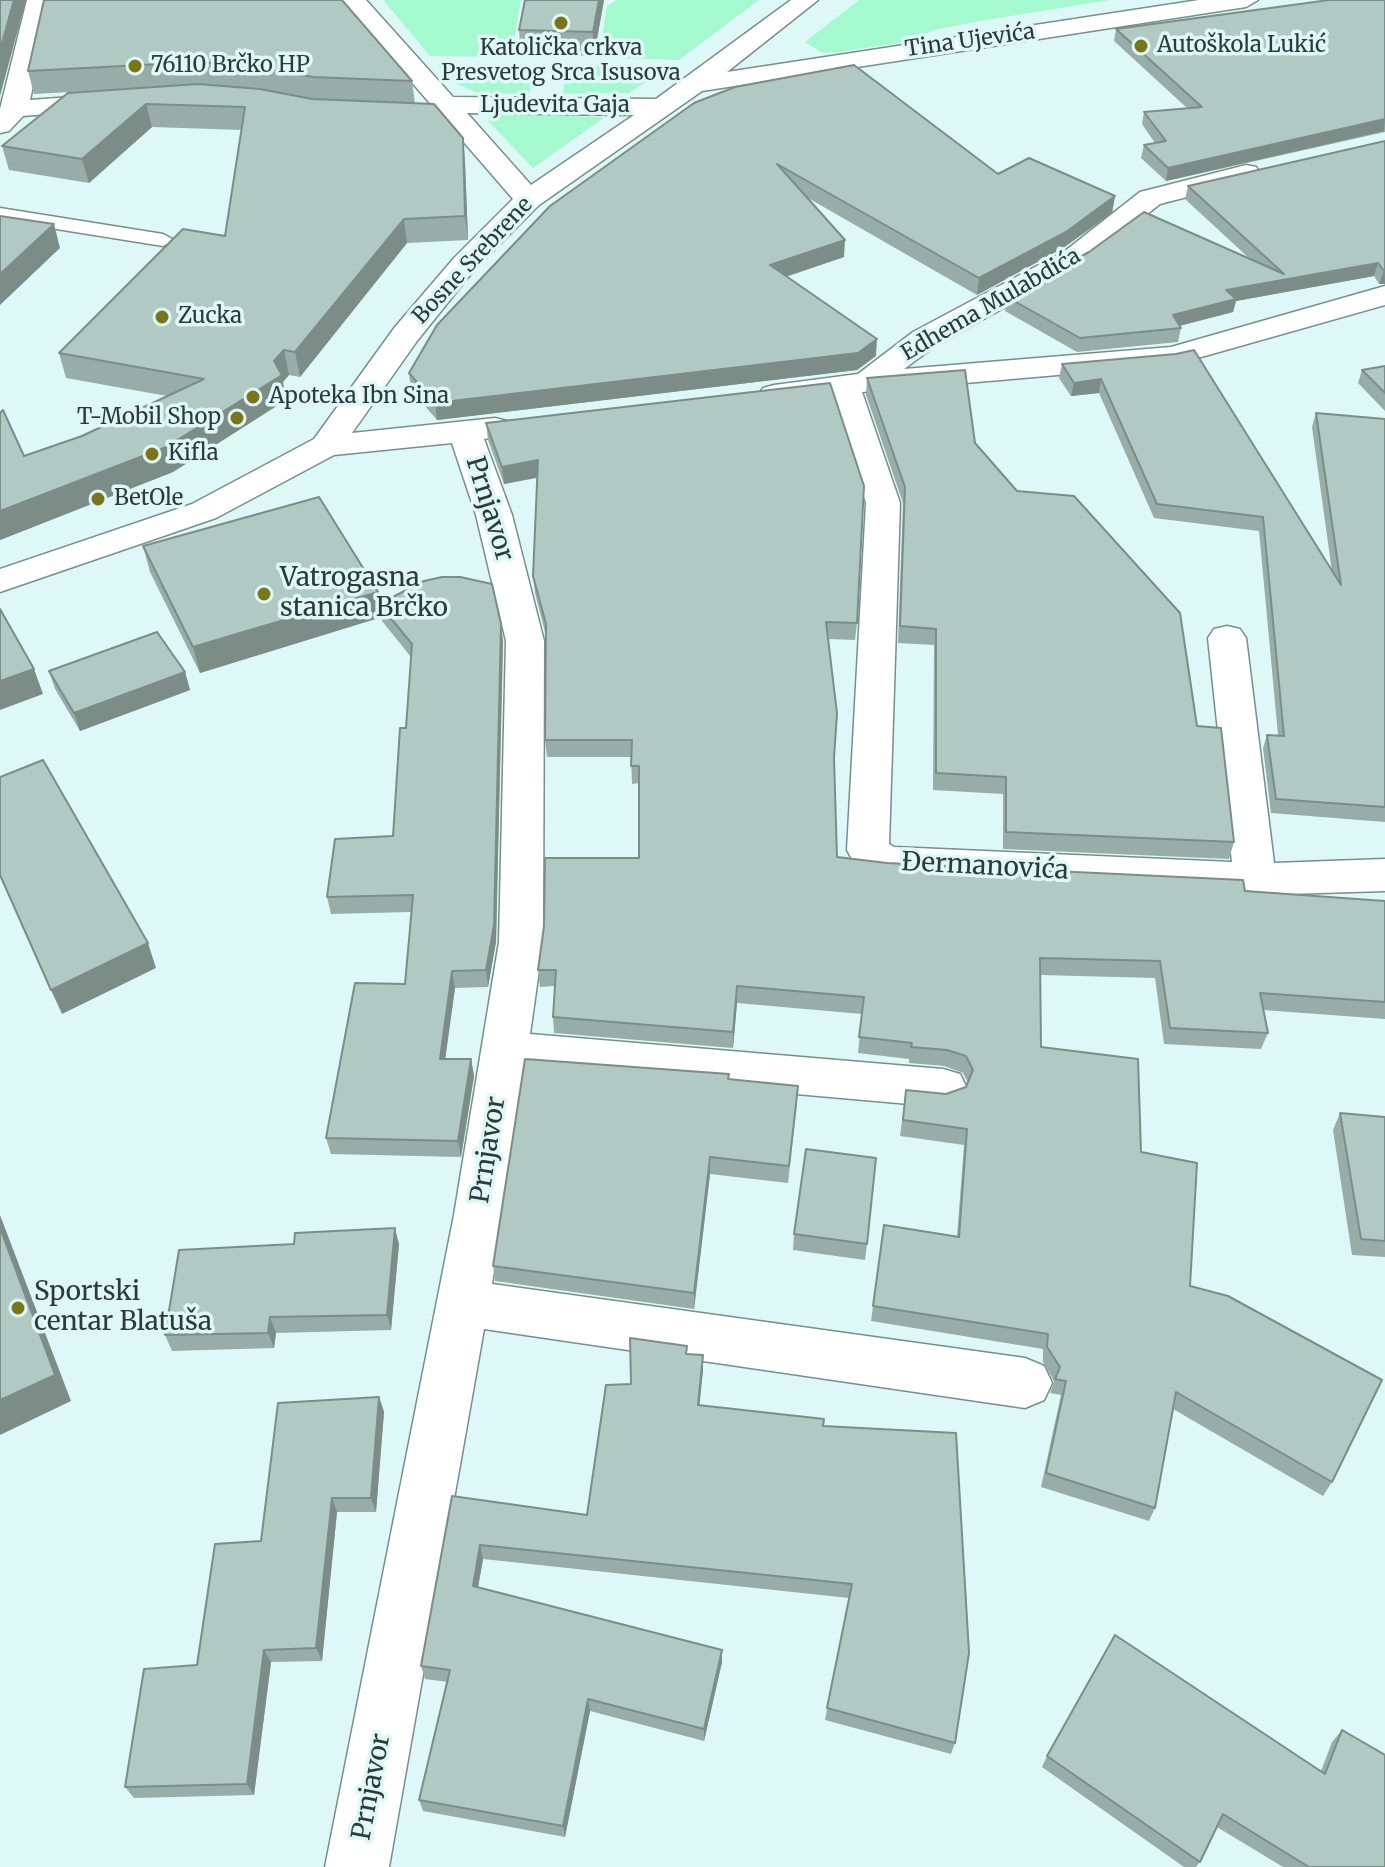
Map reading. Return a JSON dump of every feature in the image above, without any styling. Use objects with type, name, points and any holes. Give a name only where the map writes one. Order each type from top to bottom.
[{"type":"street","points":[[39,0],[5,114],[142,100]]},
{"type":"street","name":"Ljudevita Gaja","points":[[354,0],[529,199]]},
{"type":"street","name":"Bosne Srebrene","points":[[326,446],[406,334],[464,264],[529,199],[694,85],[806,0]]},
{"type":"street","name":"Tina Ujevića","points":[[694,85],[1246,0]]},
{"type":"street","points":[[755,39],[766,52],[811,65]]},
{"type":"street","name":"Ljudevita Gaja","points":[[451,111],[663,107]]},
{"type":"street","points":[[362,113],[451,111]]},
{"type":"street","name":"Edhema Mulabdića","points":[[856,384],[924,339],[1075,257],[1150,198],[1281,166]]},
{"type":"street","points":[[739,399],[856,384],[1173,356],[1385,295]]},
{"type":"street","name":"Đermanovića","points":[[856,384],[883,503],[868,850],[885,862],[1255,879],[1385,875]]},
{"type":"street","name":"Bosne Srebrene","points":[[0,581],[204,511],[326,446],[527,425]]},
{"type":"street","name":"Prnjavor","points":[[357,1867],[462,1303],[521,942],[525,641],[494,515],[465,432]]},
{"type":"street","points":[[1227,638],[1255,879]]},
{"type":"street","points":[[504,1050],[943,1088]]},
{"type":"street","points":[[462,1303],[1025,1383]]},
{"type":"lane","points":[[0,214],[163,240]]},
{"type":"green space","points":[[383,0],[521,0],[512,53],[507,57],[430,56]]},
{"type":"green space","points":[[617,0],[759,0],[679,60],[616,58],[619,44],[601,43],[607,6]]},
{"type":"green space","points":[[859,0],[1110,0],[980,21],[934,30],[907,42],[831,53],[821,52],[805,42]]},
{"type":"green space","points":[[437,64],[523,65],[521,77],[533,77],[529,94],[478,93],[452,82]]},
{"type":"green space","points":[[580,66],[669,67],[629,93],[563,94],[565,78],[578,78]]},
{"type":"green space","points":[[495,114],[604,118],[533,168],[488,121]]},
{"type":"building","points":[[0,0],[14,0],[0,50]]},
{"type":"building","points":[[44,0],[342,0],[412,81],[313,77],[261,67],[199,62],[28,71]]},
{"type":"building","points":[[525,0],[599,0],[593,32],[519,30]]},
{"type":"building","points":[[1329,0],[1385,0],[1385,119],[1168,168],[1144,145],[1166,141],[1144,112],[1202,107],[1116,29]]},
{"type":"building","points":[[854,65],[998,174],[1029,158],[1115,196],[1066,232],[979,278],[777,164],[845,240],[770,265],[877,339],[858,353],[435,403],[409,373],[437,325],[550,206],[694,103],[735,87]]},
{"type":"building","points":[[198,84],[260,89],[312,99],[434,104],[463,138],[465,216],[404,219],[295,352],[284,350],[274,361],[282,375],[166,447],[0,511],[0,413],[3,410],[24,456],[82,436],[204,379],[59,353],[183,229],[225,236],[245,107],[146,104],[82,159],[2,146],[68,93]]},
{"type":"building","points":[[1385,141],[1385,271],[1378,263],[1226,290],[1236,299],[1173,315],[1181,328],[1080,338],[1007,297],[1089,252],[1144,212],[1284,274],[1188,186]]},
{"type":"building","points":[[0,216],[54,224],[0,274]]},
{"type":"building","points":[[1194,350],[1341,585],[1316,413],[1385,419],[1385,807],[1276,799],[1267,735],[1284,736],[1263,517],[1157,504],[1101,379],[1074,383],[1062,364]]},
{"type":"building","points":[[1385,366],[1385,393],[1362,370]]},
{"type":"building","points":[[965,370],[975,443],[1017,491],[1074,496],[1180,613],[1197,726],[1221,728],[1234,842],[1006,832],[1006,777],[936,773],[936,629],[900,626],[905,487],[867,378]]},
{"type":"building","points":[[830,383],[864,486],[857,623],[826,622],[837,713],[834,758],[837,857],[887,863],[1243,880],[1245,891],[1385,901],[1385,1002],[1260,993],[1268,1033],[1170,1028],[1160,961],[1040,958],[1041,1047],[1138,1059],[1141,1152],[1197,1163],[1190,1286],[1228,1296],[1382,1380],[1332,1482],[1176,1392],[1155,1508],[1046,1473],[1066,1381],[1055,1379],[1060,1367],[1047,1347],[1048,1334],[873,1306],[884,1225],[959,1237],[967,1129],[903,1120],[906,1090],[946,1094],[966,1087],[973,1070],[966,1056],[947,1050],[911,1047],[912,1043],[859,1037],[864,997],[737,986],[733,1032],[553,1017],[556,970],[538,970],[544,926],[545,858],[639,858],[639,766],[631,766],[632,740],[545,740],[546,624],[533,576],[538,460],[502,467],[486,423]]},
{"type":"building","name":"Vatrogasna stanica Brčko","points":[[319,497],[378,592],[193,647],[143,546]]},
{"type":"building","points":[[460,577],[492,584],[501,624],[494,925],[486,970],[452,971],[440,1059],[471,1059],[458,1141],[326,1138],[355,983],[405,984],[413,895],[327,897],[335,839],[393,836],[400,728],[406,728],[412,644],[379,604],[424,581]]},
{"type":"building","points":[[0,609],[34,669],[0,681]]},
{"type":"building","points":[[157,632],[185,672],[74,713],[49,671]]},
{"type":"building","points":[[43,760],[148,943],[51,990],[0,875],[0,777]]},
{"type":"building","points":[[525,1059],[729,1074],[728,1079],[798,1086],[789,1166],[710,1157],[694,1293],[493,1266]]},
{"type":"building","points":[[1340,1113],[1385,1117],[1385,1241],[1361,1239]]},
{"type":"building","points":[[806,1149],[876,1158],[867,1244],[794,1234]]},
{"type":"building","name":"Sportski centar Blatuša","points":[[0,1228],[55,1375],[0,1400]]},
{"type":"building","points":[[395,1228],[387,1315],[270,1317],[268,1333],[165,1335],[179,1250],[294,1244],[295,1233]]},
{"type":"building","points":[[630,1338],[687,1346],[686,1354],[703,1355],[698,1405],[824,1419],[823,1426],[956,1433],[969,1653],[955,1743],[827,1708],[852,1584],[480,1545],[473,1586],[722,1650],[704,1729],[588,1699],[563,1826],[419,1800],[450,1670],[421,1666],[452,1496],[587,1515],[606,1385],[631,1384]]},
{"type":"building","points":[[379,1397],[371,1498],[332,1498],[316,1648],[264,1650],[247,1784],[125,1787],[144,1669],[197,1665],[215,1544],[261,1541],[278,1403]]},
{"type":"building","points":[[1115,1635],[1325,1774],[1342,1730],[1385,1755],[1385,1867],[1309,1867],[1223,1814],[1200,1862],[1047,1756]]},
{"type":"place","name":"Katolička crkva Presvetog Srca Isusova","points":[[561,23]]},
{"type":"place","name":"Autoškola Lukić","points":[[1141,46]]},
{"type":"place","name":"76110 Brčko HP","points":[[135,66]]},
{"type":"place","name":"Zucka","points":[[162,317]]},
{"type":"place","name":"Apoteka Ibn Sina","points":[[253,397]]},
{"type":"place","name":"T-Mobil Shop","points":[[237,418]]},
{"type":"place","name":"Kifla","points":[[152,454]]},
{"type":"place","name":"BetOle","points":[[98,499]]},
{"type":"place","name":"Vatrogasna stanica Brčko","points":[[264,594]]},
{"type":"place","name":"Sportski centar Blatuša","points":[[18,1308]]}]
